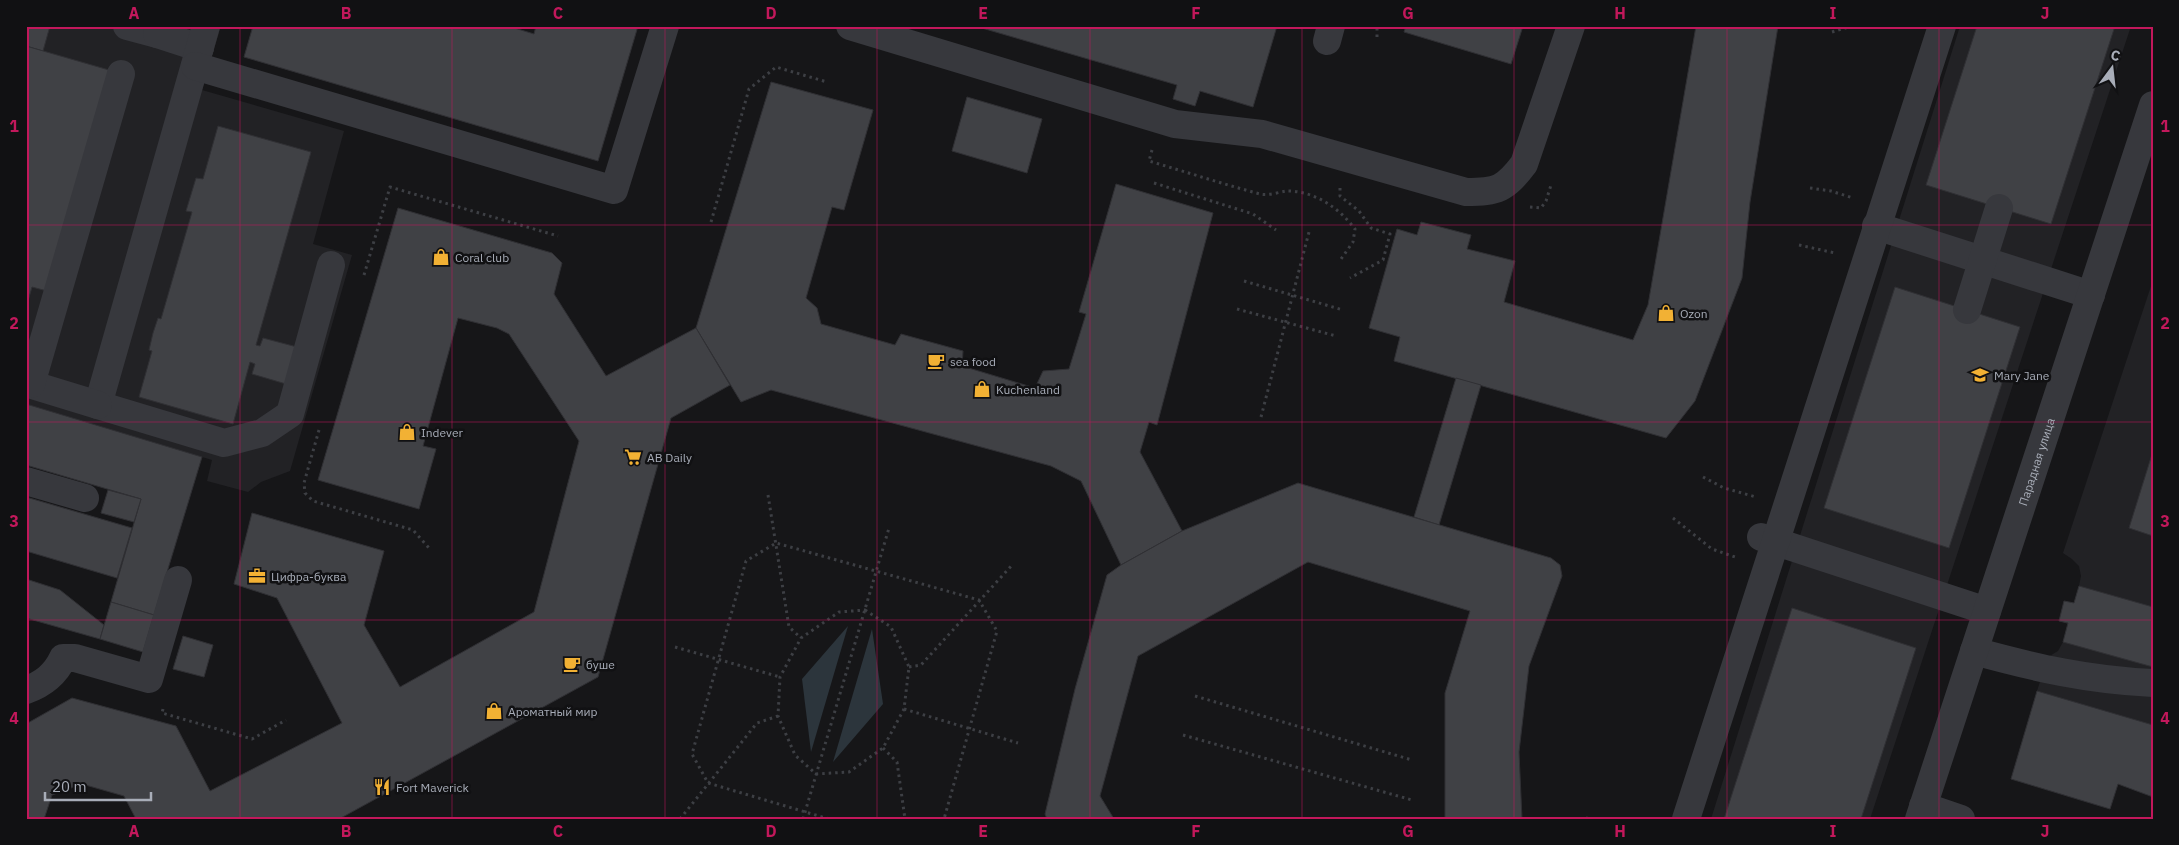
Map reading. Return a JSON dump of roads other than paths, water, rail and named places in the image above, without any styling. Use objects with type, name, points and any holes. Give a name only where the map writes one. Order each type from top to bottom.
[{"type":"street","points":[[128,26],[158,30],[200,47],[614,190],[665,26]]},
{"type":"street","points":[[850,26],[1175,124],[1262,134],[1466,192],[1489,192],[1510,182],[1524,164],[1571,26]]},
{"type":"street","points":[[1686,819],[1768,538],[1870,231],[1942,26]]},
{"type":"street","points":[[98,405],[200,47]]},
{"type":"street","points":[[121,74],[28,384],[224,443],[262,433],[290,414],[331,265]]},
{"type":"street","name":"Парадная улица","points":[[1921,813],[2153,105]]},
{"type":"street","points":[[1967,310],[1999,208]]},
{"type":"street","points":[[1870,231],[1983,260],[2091,295]]},
{"type":"street","points":[[26,481],[85,498]]},
{"type":"street","points":[[1768,538],[1988,611]]},
{"type":"street","points":[[26,690],[43,684],[58,669],[63,658],[75,658],[149,679],[178,580]]},
{"type":"street","points":[[1974,651],[2043,670],[2111,681],[2153,683]]},
{"type":"street","points":[[1921,813],[1961,819]]},
{"type":"place","name":"Coral club","points":[[441,257]]},
{"type":"place","name":"Ozon","points":[[1666,313]]},
{"type":"place","name":"sea food","points":[[936,361]]},
{"type":"place","name":"Mary Jane","points":[[1980,375]]},
{"type":"place","name":"Kuchenland","points":[[982,389]]},
{"type":"place","name":"Indever","points":[[407,432]]},
{"type":"place","name":"АВ Daily","points":[[633,457]]},
{"type":"place","name":"Цифра-буква","points":[[257,576]]},
{"type":"place","name":"буше","points":[[572,664]]},
{"type":"place","name":"Ароматный мир","points":[[494,711]]},
{"type":"place","name":"Fort Maverick","points":[[382,787]]}]
